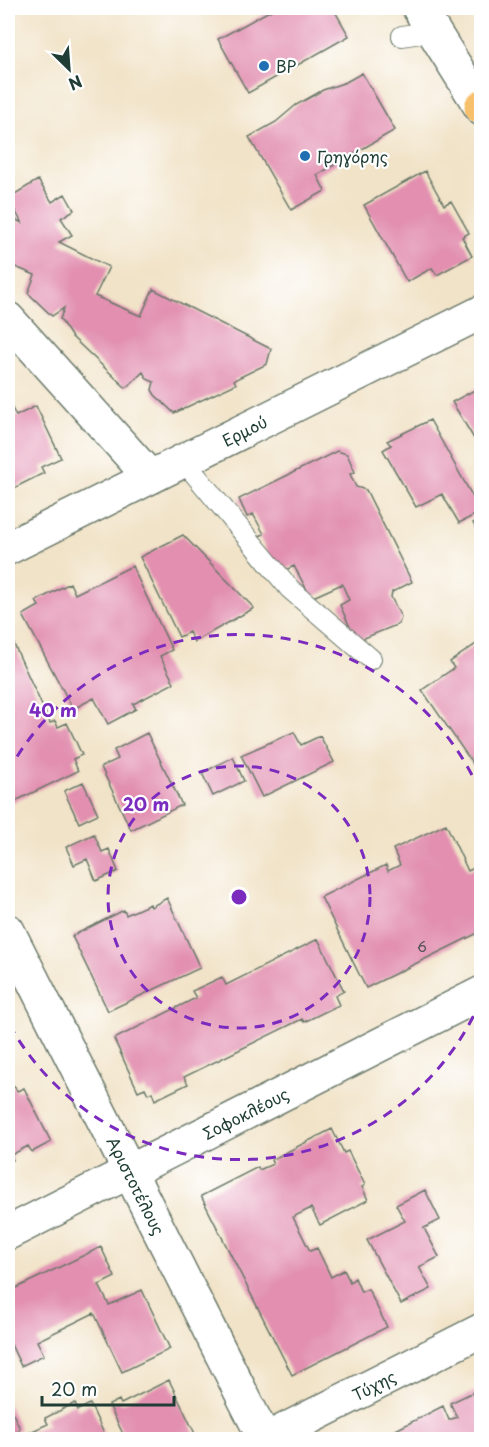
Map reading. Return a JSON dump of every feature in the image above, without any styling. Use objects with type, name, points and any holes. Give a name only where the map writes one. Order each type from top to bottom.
[{"type":"street","points":[[426,19],[481,108]]},
{"type":"street","name":"Ερμού","points":[[8,548],[482,312]]},
{"type":"street","points":[[8,320],[150,477]]},
{"type":"street","name":"Αριστοτέλους","points":[[8,931],[265,1440]]},
{"type":"street","name":"Σοφοκλέους","points":[[8,1233],[482,993]]},
{"type":"street","name":"Τύχης","points":[[265,1440],[482,1330]]},
{"type":"lane","points":[[402,36],[426,19]]},
{"type":"lane","points":[[183,460],[290,589],[371,659]]},
{"type":"building","name":"BP","points":[[275,8],[333,8],[349,36],[248,93],[218,39]]},
{"type":"building","name":"Γρηγόρης","points":[[362,73],[395,130],[317,175],[325,191],[291,210],[249,137],[276,122],[296,105]]},
{"type":"building","points":[[425,171],[444,205],[451,201],[469,233],[462,237],[472,256],[437,275],[432,268],[407,282],[364,205]]},
{"type":"building","points":[[38,180],[52,202],[65,194],[74,210],[61,218],[72,235],[59,242],[109,267],[95,296],[141,316],[153,289],[271,349],[267,364],[234,380],[236,384],[174,413],[155,395],[152,390],[154,382],[147,379],[143,372],[126,388],[71,336],[60,319],[64,308],[52,316],[28,293],[35,275],[8,264],[8,224],[11,217],[22,223],[8,198]]},
{"type":"building","points":[[482,386],[482,452],[452,402]]},
{"type":"building","points":[[8,400],[16,416],[36,406],[61,458],[41,467],[44,473],[8,491]]},
{"type":"building","points":[[430,420],[481,512],[459,523],[442,494],[416,507],[383,450],[391,445],[387,441]]},
{"type":"building","points":[[337,451],[347,454],[355,472],[350,474],[356,487],[366,490],[412,582],[392,592],[391,597],[401,617],[399,624],[362,639],[355,638],[340,605],[349,600],[342,584],[313,597],[294,566],[277,574],[259,536],[264,534],[253,514],[247,517],[239,499]]},
{"type":"building","points":[[482,518],[482,538],[473,523]]},
{"type":"building","points":[[183,535],[254,608],[194,642],[189,632],[179,637],[140,557]]},
{"type":"building","points":[[132,566],[172,650],[160,656],[174,683],[133,704],[136,709],[108,724],[94,698],[73,709],[23,615],[39,606],[36,601],[70,583],[75,594]]},
{"type":"building","points":[[12,640],[50,723],[55,721],[58,727],[67,723],[82,755],[73,759],[78,771],[9,804],[8,642]]},
{"type":"building","points":[[482,640],[482,777],[422,690],[454,668],[450,662]]},
{"type":"building","points":[[294,732],[301,745],[320,736],[334,762],[262,797],[241,755]]},
{"type":"building","points":[[147,733],[182,805],[131,830],[101,767],[118,759],[114,750]]},
{"type":"building","points":[[233,757],[244,781],[213,796],[202,773]]},
{"type":"building","points":[[83,782],[98,814],[79,823],[64,791]]},
{"type":"building","points":[[446,824],[468,871],[482,864],[482,931],[366,988],[321,897],[386,865],[388,871],[400,865],[393,849]]},
{"type":"building","points":[[94,834],[102,852],[109,849],[118,871],[96,881],[87,859],[74,865],[66,847]]},
{"type":"building","points":[[167,898],[200,968],[108,1011],[72,936],[124,910],[126,915],[150,904],[151,907]]},
{"type":"building","points":[[318,939],[344,991],[335,996],[339,1005],[304,1022],[302,1019],[184,1077],[188,1084],[155,1100],[152,1092],[148,1094],[145,1088],[138,1091],[114,1039],[196,998],[192,991],[222,977],[226,985]]},
{"type":"building","points":[[14,1086],[17,1091],[24,1088],[51,1142],[32,1152],[28,1146],[11,1155],[13,1160],[8,1162],[8,1090]]},
{"type":"building","points":[[332,1129],[344,1153],[348,1151],[365,1185],[362,1187],[368,1200],[320,1225],[311,1208],[293,1217],[310,1251],[317,1248],[331,1277],[344,1270],[350,1282],[355,1278],[361,1292],[368,1289],[387,1327],[292,1375],[201,1196],[258,1167],[259,1170],[273,1164],[271,1160]]},
{"type":"building","points":[[425,1190],[440,1220],[424,1228],[439,1257],[419,1267],[431,1289],[401,1304],[367,1240],[405,1221],[396,1205]]},
{"type":"building","points":[[101,1247],[115,1277],[99,1285],[109,1305],[142,1290],[170,1349],[122,1372],[94,1313],[37,1341],[44,1355],[21,1366],[8,1338],[8,1292]]},
{"type":"building","points":[[169,1380],[198,1440],[131,1440],[128,1434],[124,1436],[109,1405],[119,1400],[121,1404]]},
{"type":"building","points":[[482,1388],[482,1440],[376,1440],[443,1406],[449,1420],[457,1417],[450,1403]]},
{"type":"building","points":[[8,1403],[20,1429],[8,1435]]},
{"type":"building","points":[[75,1403],[78,1410],[90,1404],[107,1440],[31,1440],[28,1433],[48,1424],[45,1418]]},
{"type":"place","name":"BP","points":[[264,66]]},
{"type":"place","name":"Γρηγόρης","points":[[305,156]]}]
